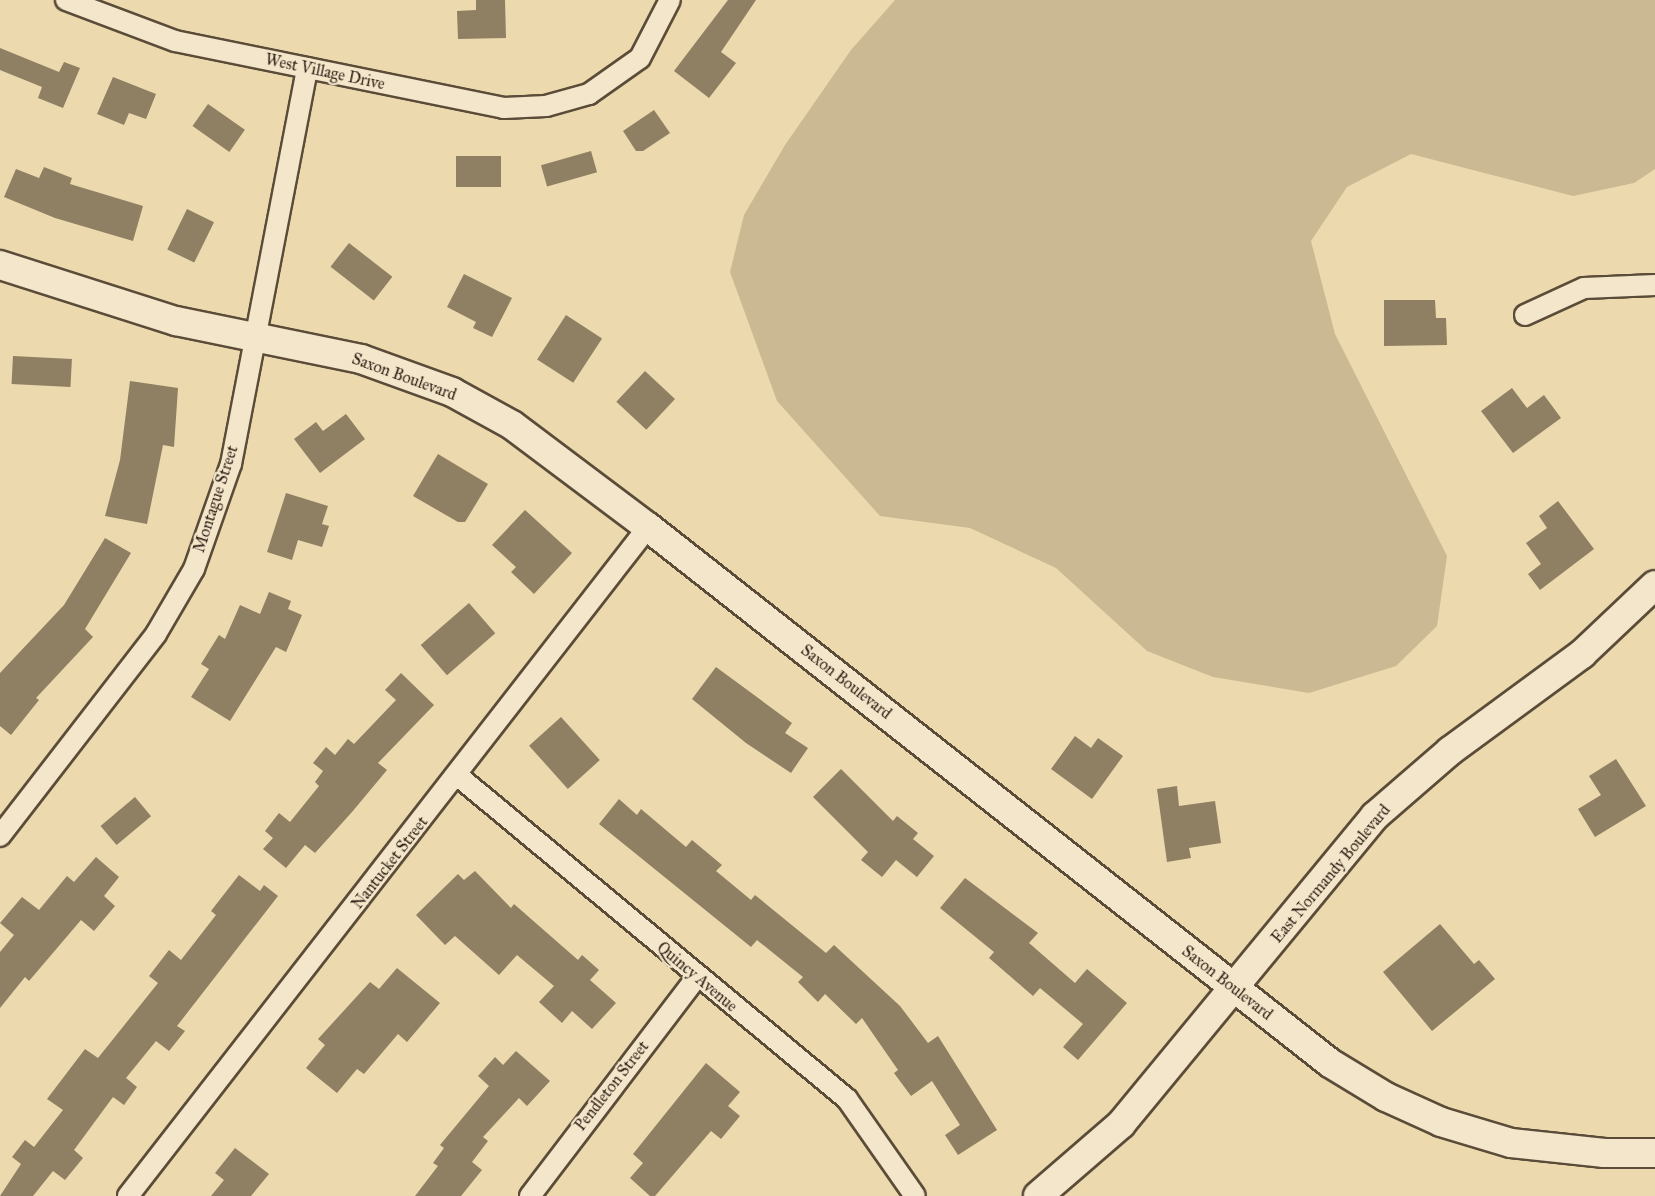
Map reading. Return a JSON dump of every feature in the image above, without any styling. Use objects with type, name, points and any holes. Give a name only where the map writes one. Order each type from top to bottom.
[{"type":"main road","name":"Saxon Boulevard","points":[[0,265],[176,321],[361,359],[452,392],[512,425],[648,527],[1330,1063],[1386,1097],[1442,1122],[1511,1143],[1605,1153],[1655,1153]]},
{"type":"main road","name":"East Normandy Boulevard","points":[[1038,1196],[1121,1124],[1235,989],[1375,816],[1450,751],[1582,654],[1655,585]]},
{"type":"street","name":"West Village Drive","points":[[66,0],[175,41],[504,108],[546,106],[589,93],[640,58],[670,0]]},
{"type":"street","name":"Montague Street","points":[[0,836],[156,634],[194,569],[231,464],[307,68]]},
{"type":"street","points":[[1525,315],[1584,288],[1655,285]]},
{"type":"street","name":"Nantucket Street","points":[[128,1196],[458,776],[648,527]]},
{"type":"street","name":"Quincy Avenue","points":[[458,776],[696,978],[847,1099],[915,1196]]},
{"type":"street","name":"Pendleton Street","points":[[530,1196],[696,978]]},
{"type":"shaded area","points":[[895,0],[1655,0],[1655,169],[1634,183],[1573,196],[1411,154],[1347,187],[1311,241],[1335,334],[1447,556],[1437,626],[1396,666],[1309,693],[1213,677],[1147,651],[1056,568],[970,528],[880,516],[777,401],[730,272],[744,215],[785,145],[851,50]]},
{"type":"building","points":[[476,0],[505,0],[506,38],[458,39],[457,11],[476,10]]},
{"type":"building","points":[[728,0],[756,0],[721,52],[736,63],[709,98],[674,71]]},
{"type":"building","points":[[0,48],[59,72],[64,62],[80,68],[63,108],[38,98],[42,87],[0,70]]},
{"type":"building","points":[[113,77],[156,94],[146,119],[129,113],[124,125],[97,114]]},
{"type":"building","points":[[208,104],[245,130],[229,152],[193,126]]},
{"type":"building","points":[[654,110],[670,133],[643,151],[636,151],[623,131]]},
{"type":"building","points":[[591,151],[597,172],[547,186],[541,165]]},
{"type":"building","points":[[456,156],[501,156],[501,187],[456,187]]},
{"type":"building","points":[[44,167],[72,178],[70,184],[143,206],[133,241],[55,218],[4,197],[16,169],[39,178]]},
{"type":"building","points":[[187,209],[214,222],[194,263],[167,249]]},
{"type":"building","points":[[349,243],[392,277],[374,301],[331,267]]},
{"type":"building","points":[[464,274],[512,298],[492,337],[473,328],[476,322],[447,307]]},
{"type":"building","points":[[1384,300],[1435,300],[1436,318],[1446,318],[1447,345],[1384,346]]},
{"type":"building","points":[[566,315],[602,338],[573,383],[537,359]]},
{"type":"building","points":[[13,356],[72,359],[70,387],[12,384]]},
{"type":"building","points":[[645,371],[675,399],[646,430],[616,402]]},
{"type":"building","points":[[130,381],[178,388],[174,447],[163,445],[147,524],[105,516],[120,460]]},
{"type":"building","points":[[1512,388],[1527,408],[1544,395],[1561,418],[1513,453],[1481,411]]},
{"type":"building","points":[[346,414],[365,439],[320,473],[294,439],[316,422],[323,431]]},
{"type":"building","points":[[438,454],[488,484],[465,522],[458,522],[413,496]]},
{"type":"building","points":[[286,493],[328,506],[322,524],[329,526],[322,547],[298,540],[292,560],[267,552]]},
{"type":"building","points":[[1558,501],[1594,549],[1540,590],[1528,574],[1541,564],[1526,543],[1547,528],[1539,516]]},
{"type":"building","points":[[525,510],[572,553],[534,594],[511,572],[516,567],[492,545]]},
{"type":"building","points":[[105,538],[131,553],[85,629],[93,637],[36,698],[39,700],[11,735],[0,726],[0,673],[64,605]]},
{"type":"building","points":[[269,592],[291,601],[288,609],[302,615],[286,652],[276,647],[230,721],[191,697],[209,669],[201,664],[219,635],[225,639],[240,605],[260,614]]},
{"type":"building","points":[[469,603],[495,633],[447,675],[421,645]]},
{"type":"building","points":[[716,667],[792,723],[785,733],[808,748],[791,773],[746,743],[692,699]]},
{"type":"building","points":[[401,673],[434,705],[378,763],[387,770],[315,853],[305,845],[286,868],[263,849],[273,838],[265,831],[279,813],[290,822],[319,786],[315,782],[323,771],[313,763],[326,747],[335,755],[348,739],[354,744],[396,700],[385,690]]},
{"type":"building","points":[[561,717],[600,760],[568,789],[529,746]]},
{"type":"building","points":[[1075,736],[1091,748],[1098,738],[1123,756],[1092,799],[1051,769]]},
{"type":"building","points":[[1616,759],[1646,806],[1595,837],[1578,809],[1601,795],[1589,776]]},
{"type":"building","points":[[841,769],[893,821],[897,816],[918,833],[913,839],[934,856],[917,877],[896,860],[882,877],[861,860],[868,852],[813,797]]},
{"type":"building","points":[[1177,786],[1179,806],[1215,801],[1221,843],[1189,848],[1191,858],[1167,862],[1157,789]]},
{"type":"building","points":[[135,797],[151,816],[117,845],[101,826]]},
{"type":"building","points":[[619,799],[637,815],[641,809],[686,847],[692,840],[722,865],[716,871],[751,900],[755,895],[826,953],[834,945],[900,1006],[928,1043],[938,1036],[997,1130],[958,1155],[945,1135],[960,1125],[932,1081],[911,1096],[894,1073],[898,1070],[862,1018],[856,1024],[825,994],[818,1002],[798,982],[803,977],[757,940],[751,947],[599,824]]},
{"type":"building","points":[[96,857],[119,877],[104,896],[115,906],[94,931],[81,920],[29,981],[25,977],[0,1008],[0,952],[14,935],[0,923],[22,897],[39,910],[67,876],[74,882]]},
{"type":"building","points":[[475,871],[511,908],[514,904],[578,960],[582,955],[599,970],[590,980],[616,1003],[592,1029],[572,1011],[562,1023],[539,1002],[554,986],[517,955],[499,975],[455,936],[445,945],[416,915],[458,874],[464,880]]},
{"type":"building","points":[[239,875],[260,891],[264,885],[278,896],[177,1026],[185,1031],[169,1051],[156,1041],[126,1078],[137,1087],[124,1105],[113,1097],[74,1150],[83,1158],[65,1180],[53,1171],[33,1196],[0,1196],[21,1164],[12,1157],[25,1140],[34,1147],[63,1110],[47,1099],[85,1049],[98,1058],[158,983],[149,976],[169,950],[181,960],[216,915],[211,911]]},
{"type":"building","points":[[965,878],[1038,933],[1029,943],[1075,983],[1087,969],[1127,1003],[1078,1060],[1063,1047],[1083,1024],[1040,988],[1033,996],[989,958],[994,952],[940,908]]},
{"type":"building","points":[[1440,924],[1474,964],[1479,960],[1495,979],[1432,1031],[1383,972]]},
{"type":"building","points":[[397,968],[440,1003],[407,1042],[398,1034],[364,1074],[357,1069],[337,1093],[306,1068],[325,1045],[318,1039],[370,982],[379,989]]},
{"type":"building","points":[[516,1051],[550,1081],[527,1106],[519,1098],[483,1137],[488,1141],[472,1162],[482,1170],[461,1196],[415,1196],[438,1166],[433,1163],[444,1148],[440,1145],[489,1086],[478,1076],[495,1057],[503,1065]]},
{"type":"building","points":[[706,1063],[740,1092],[728,1106],[740,1116],[721,1139],[711,1131],[655,1196],[650,1196],[630,1178],[643,1163],[633,1154]]},
{"type":"building","points":[[235,1148],[269,1174],[251,1196],[211,1196],[224,1180],[215,1173]]}]
